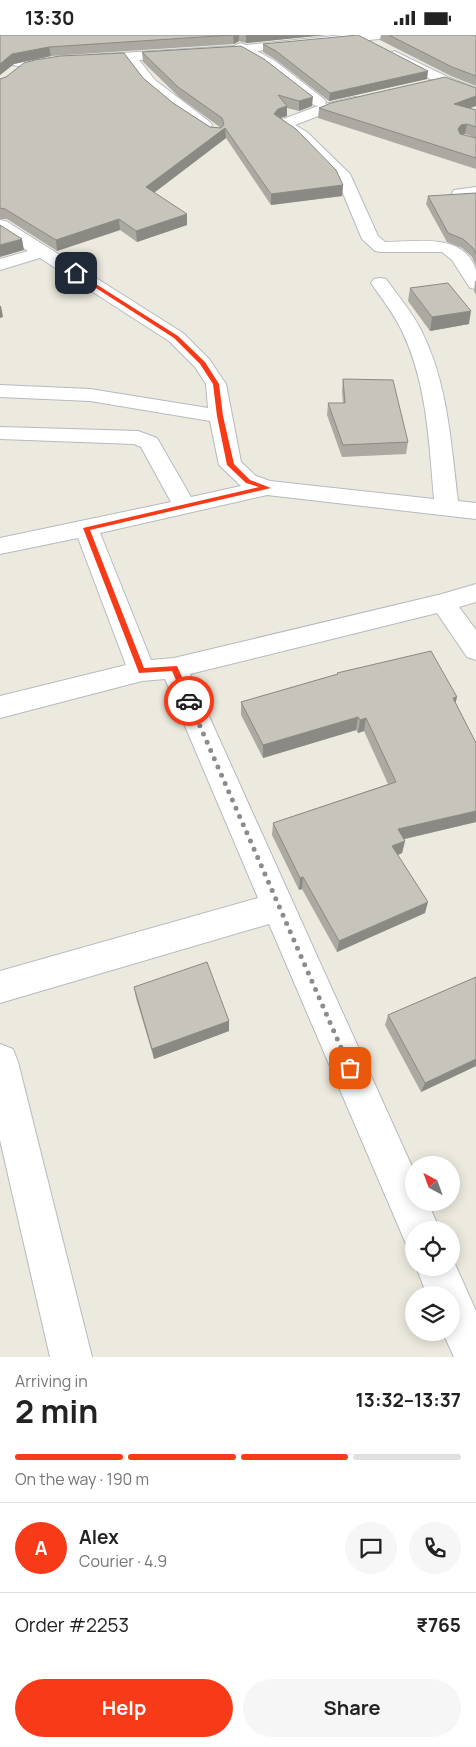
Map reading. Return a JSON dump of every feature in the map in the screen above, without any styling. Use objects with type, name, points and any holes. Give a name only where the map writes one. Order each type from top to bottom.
[{"type":"street","points":[[222,35],[270,64],[326,108]]},
{"type":"street","points":[[80,60],[244,49],[379,35]]},
{"type":"street","points":[[360,37],[445,81],[476,93]]},
{"type":"street","points":[[155,41],[170,55]]},
{"type":"street","points":[[130,57],[150,83],[180,108],[216,133]]},
{"type":"street","points":[[0,59],[37,63],[20,68],[13,73]]},
{"type":"street","points":[[418,87],[445,81]]},
{"type":"street","points":[[372,98],[326,108],[283,124],[302,135],[344,177],[370,239],[381,247],[444,247],[452,250],[476,284]]},
{"type":"street","points":[[0,225],[176,337],[202,363],[216,384],[220,416],[230,465],[248,481],[267,488],[476,511]]},
{"type":"street","points":[[0,265],[42,252]]},
{"type":"street","points":[[380,283],[412,330],[427,370],[432,391],[447,508]]},
{"type":"street","points":[[0,391],[90,395],[220,416]]},
{"type":"street","points":[[0,433],[138,438],[149,443],[185,506]]},
{"type":"street","points":[[0,546],[267,488]]},
{"type":"street","points":[[86,528],[142,671]]},
{"type":"street","points":[[0,707],[142,671],[174,668],[443,603],[476,593]]},
{"type":"street","points":[[443,603],[476,650]]},
{"type":"street","points":[[174,668],[280,906],[416,1221]]},
{"type":"street","points":[[0,987],[280,906]]},
{"type":"street","points":[[0,1062],[71,1357]]},
{"type":"street","points":[[460,1323],[475,1357]]},
{"type":"building","points":[[0,35],[232,35],[49,47],[12,54],[0,64]]},
{"type":"building","points":[[358,35],[428,71],[330,93],[276,51],[263,44]]},
{"type":"building","points":[[389,35],[476,35],[476,76],[452,67]]},
{"type":"building","points":[[241,46],[264,59],[313,97],[299,101],[278,95],[287,106],[278,109],[274,114],[296,129],[336,170],[343,185],[271,194],[225,128],[146,187],[187,214],[136,231],[119,219],[56,240],[5,209],[0,208],[0,79],[6,77],[24,63],[35,60],[60,56],[124,53],[143,78],[173,103],[210,127],[221,128],[224,124],[222,118],[178,87],[142,52]]},
{"type":"building","points":[[445,77],[476,88],[476,96],[454,104],[476,110],[476,127],[467,124],[461,125],[458,129],[460,134],[476,138],[476,158],[319,108],[331,103]]},
{"type":"building","points":[[476,193],[476,254],[473,248],[463,239],[448,233],[428,196]]},
{"type":"building","points":[[0,225],[22,239],[0,245]]},
{"type":"building","points":[[448,283],[471,311],[432,317],[410,288]]},
{"type":"building","points":[[343,379],[393,380],[408,442],[343,445],[328,403],[345,403]]},
{"type":"building","points":[[431,651],[457,697],[453,698],[476,743],[476,811],[398,829],[405,841],[392,846],[428,902],[339,941],[303,877],[300,878],[273,823],[396,782],[366,718],[360,720],[358,717],[263,745],[241,702],[337,673]]},
{"type":"building","points":[[207,962],[229,1021],[152,1049],[134,987]]},
{"type":"building","points":[[476,977],[476,1059],[425,1083],[388,1015]]},
{"type":"way so far","points":[[189,701],[350,1068]]},
{"type":"route","points":[[76,273],[176,337],[202,363],[216,384],[220,416],[230,465],[248,481],[267,488],[86,528],[142,671],[174,668],[189,701]]}]
